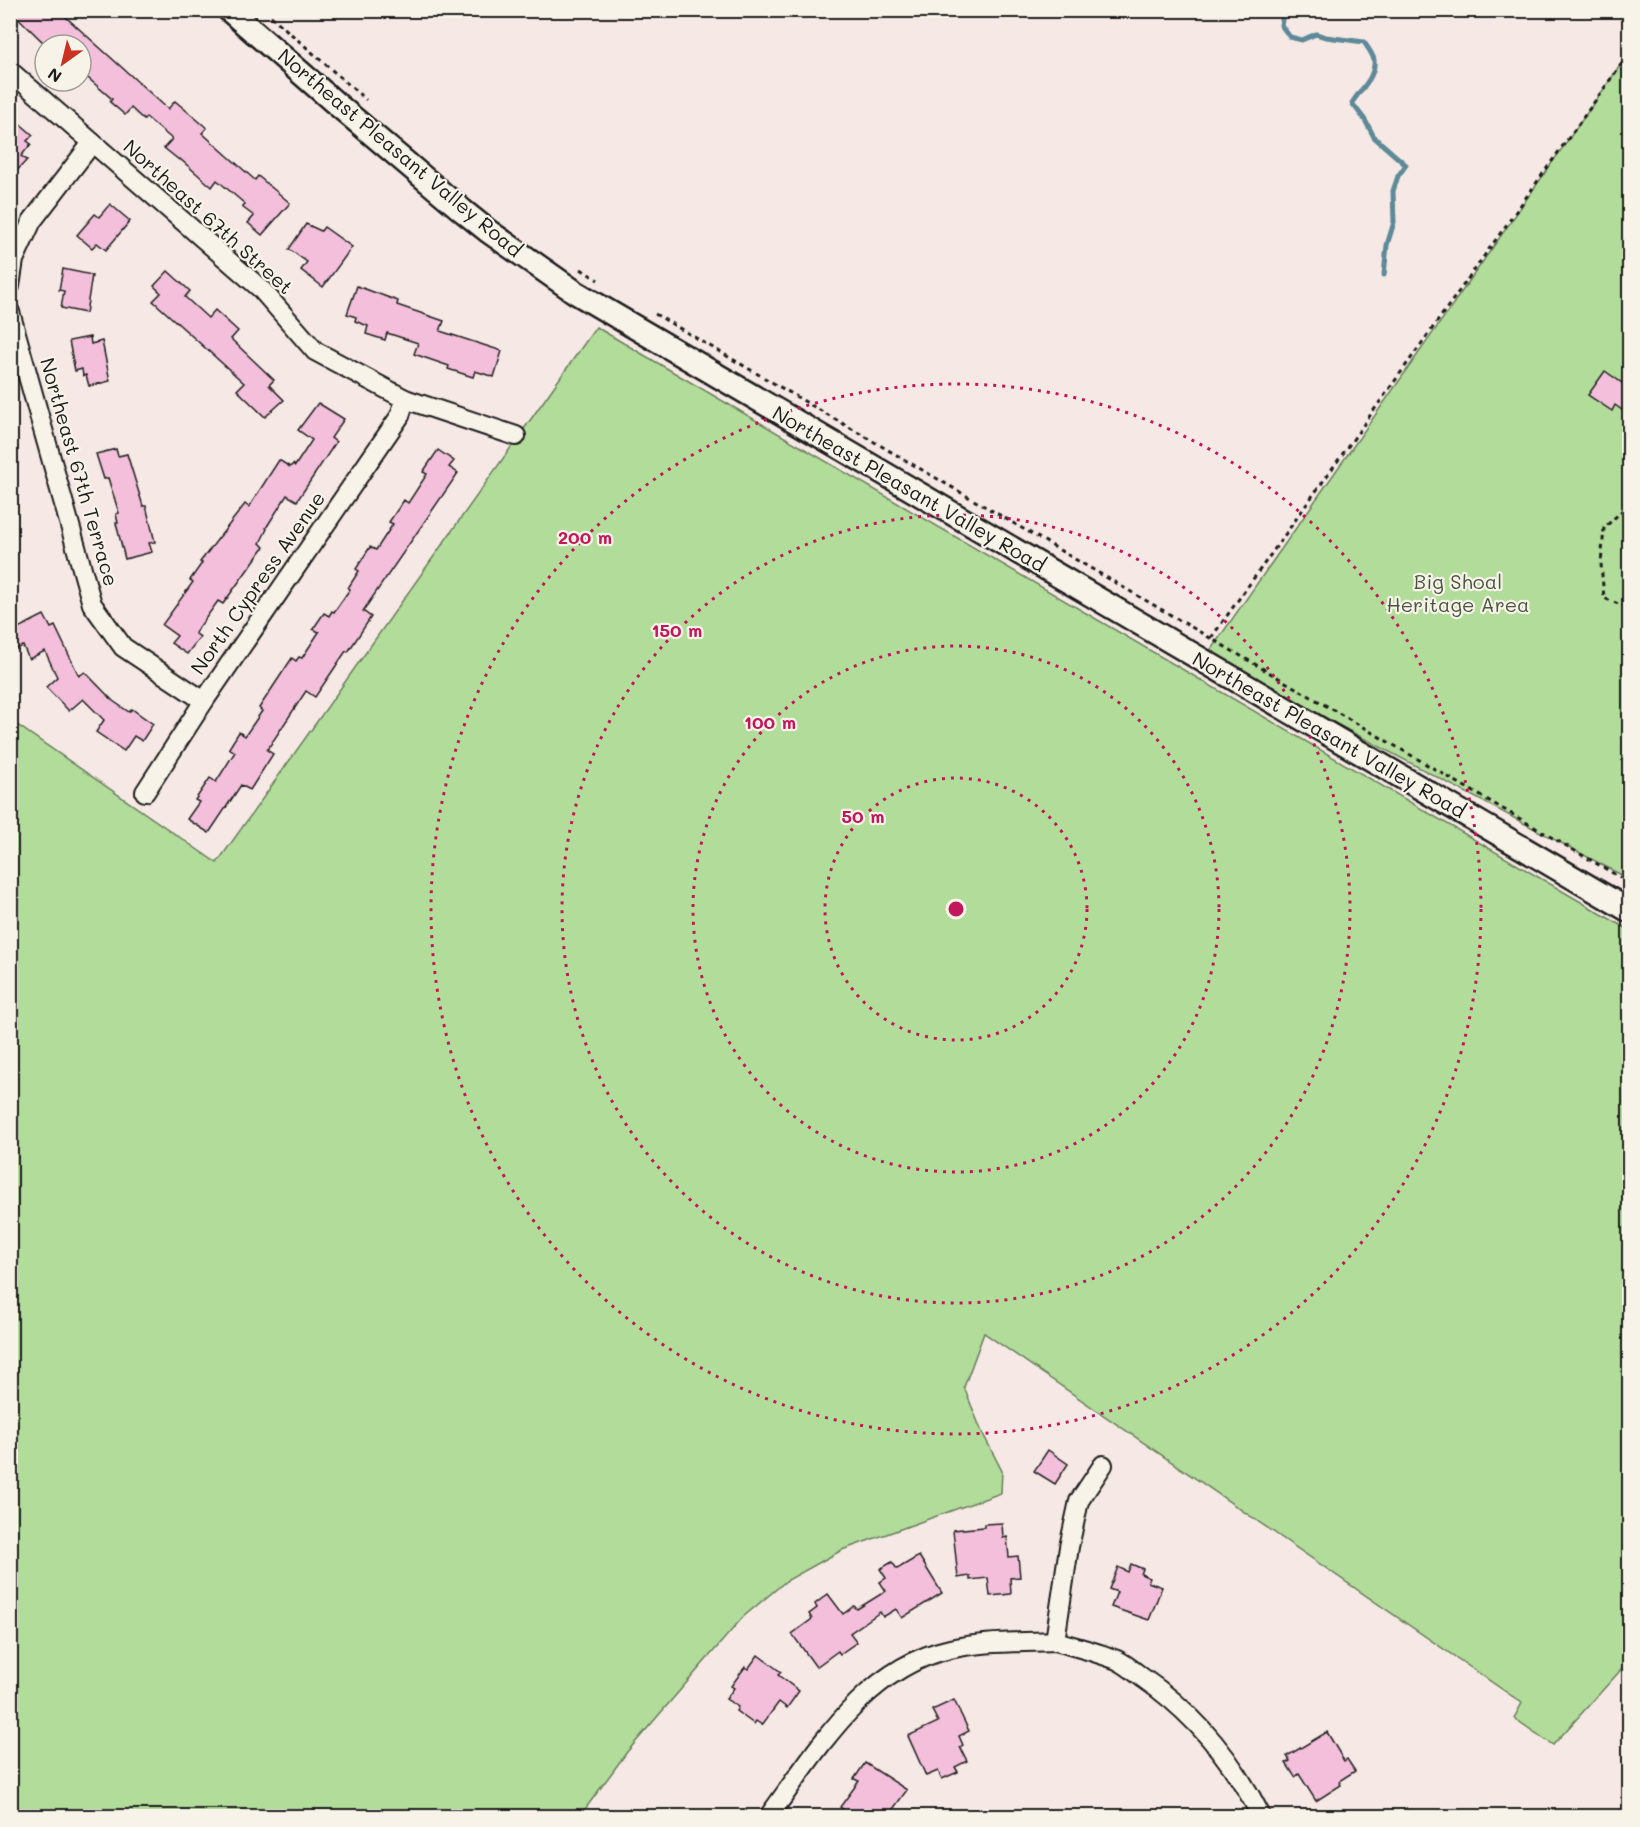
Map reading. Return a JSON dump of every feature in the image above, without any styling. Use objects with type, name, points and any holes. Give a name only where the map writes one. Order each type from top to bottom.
[{"type":"street","name":"Northeast Pleasant Valley Road","points":[[230,10],[463,211],[575,292],[1629,911]]},
{"type":"street","name":"Northeast 67th Street","points":[[10,71],[261,289],[315,351],[405,399],[516,436]]},
{"type":"street","points":[[10,286],[14,260],[32,221],[92,143]]},
{"type":"street","name":"Northeast 67th Terrace","points":[[10,312],[92,604],[123,647],[204,701]]},
{"type":"street","name":"North Cypress Avenue","points":[[145,792],[204,701],[400,416],[405,399]]},
{"type":"street","points":[[1055,1641],[1069,1547],[1079,1501],[1102,1465]]},
{"type":"street","points":[[769,1816],[843,1717],[874,1687],[898,1670],[921,1658],[950,1648],[1055,1641],[1119,1661],[1165,1693],[1226,1757],[1246,1786],[1261,1816]]},
{"type":"path","points":[[264,10],[368,102]]},
{"type":"path","points":[[1210,638],[1629,52]]},
{"type":"path","points":[[572,264],[598,281]]},
{"type":"path","points":[[655,314],[1629,883]]},
{"type":"path","points":[[1629,503],[1604,528],[1601,564],[1604,598],[1629,609]]},
{"type":"green space","name":"Big Shoal Heritage Area","points":[[1629,53],[1629,879],[1207,655]]},
{"type":"green space","points":[[596,327],[1629,930],[1629,1661],[1553,1745],[1514,1718],[1522,1703],[984,1333],[964,1387],[981,1430],[1002,1471],[1001,1493],[842,1550],[786,1581],[743,1617],[627,1752],[580,1816],[11,1816],[10,720],[217,863]]},
{"type":"building","points":[[10,10],[58,10],[84,33],[34,33]]},
{"type":"building","points":[[93,42],[168,109],[175,101],[207,128],[202,133],[255,180],[258,176],[290,203],[262,235],[248,223],[254,216],[242,207],[245,204],[217,180],[212,187],[164,148],[172,139],[146,117],[144,120],[131,108],[125,115],[110,102],[112,99],[93,82]]},
{"type":"building","points":[[10,115],[33,135],[27,141],[31,144],[21,156],[27,160],[10,178]]},
{"type":"building","points":[[110,204],[130,221],[106,250],[97,243],[92,248],[77,235],[95,214],[99,217]]},
{"type":"building","points":[[306,224],[321,231],[324,227],[352,247],[323,287],[301,270],[307,262],[289,249]]},
{"type":"building","points":[[63,269],[92,275],[86,313],[61,308],[64,291],[59,290]]},
{"type":"building","points":[[168,271],[190,291],[185,297],[208,318],[215,310],[238,331],[231,339],[274,380],[269,385],[284,400],[265,417],[237,390],[244,383],[153,301],[161,293],[154,286]]},
{"type":"building","points":[[357,286],[398,301],[397,305],[444,321],[440,331],[502,351],[494,377],[475,371],[473,377],[414,354],[418,343],[387,333],[385,340],[366,334],[368,326],[355,321],[356,317],[347,314]]},
{"type":"building","points":[[90,337],[91,344],[102,341],[110,381],[89,386],[82,369],[75,371],[69,341]]},
{"type":"building","points":[[1605,371],[1629,388],[1629,415],[1615,405],[1612,411],[1588,395]]},
{"type":"building","points":[[318,403],[344,419],[331,438],[336,442],[297,501],[287,495],[266,528],[260,543],[264,547],[223,604],[218,601],[195,633],[200,637],[187,654],[171,643],[177,636],[162,625],[193,582],[190,580],[202,563],[200,562],[245,504],[249,507],[279,460],[290,467],[293,464],[295,466],[312,440],[298,430]]},
{"type":"building","points":[[116,449],[118,456],[127,454],[143,506],[146,506],[155,542],[149,543],[152,552],[125,559],[116,523],[118,523],[116,514],[119,513],[108,478],[104,479],[96,454]]},
{"type":"building","points":[[438,450],[454,461],[449,467],[458,473],[363,611],[371,617],[348,652],[346,651],[315,697],[306,691],[267,750],[273,754],[250,790],[241,785],[209,833],[187,819],[199,802],[195,800],[210,778],[216,782],[235,752],[229,748],[239,732],[245,736],[262,711],[259,708],[292,658],[296,661],[299,657],[302,658],[319,632],[313,629],[324,613],[329,616],[332,611],[334,612],[350,589],[348,588],[359,571],[356,569],[370,547],[376,550],[393,524],[389,522],[404,500],[408,503],[427,474],[423,472]]},
{"type":"building","points":[[44,615],[51,628],[55,626],[79,676],[85,672],[113,701],[129,712],[132,709],[153,724],[142,741],[134,736],[124,751],[96,732],[104,720],[83,699],[69,711],[46,687],[57,677],[45,651],[29,659],[23,646],[10,652],[10,638],[16,635],[14,630]]},
{"type":"building","points":[[1048,1450],[1068,1464],[1055,1484],[1034,1471]]},
{"type":"building","points":[[1002,1523],[1003,1538],[1007,1537],[1009,1557],[1018,1556],[1020,1577],[1010,1578],[1011,1594],[990,1596],[988,1578],[970,1580],[970,1576],[958,1578],[953,1530]]},
{"type":"building","points":[[919,1556],[942,1593],[902,1618],[896,1609],[883,1617],[880,1612],[850,1633],[857,1642],[840,1654],[838,1651],[816,1667],[792,1634],[812,1619],[809,1614],[817,1608],[815,1604],[828,1594],[843,1614],[854,1606],[857,1609],[886,1591],[880,1582],[886,1578],[880,1569],[892,1562],[897,1569]]},
{"type":"building","points":[[1131,1564],[1143,1569],[1141,1574],[1150,1578],[1148,1582],[1162,1587],[1149,1620],[1111,1607],[1117,1592],[1109,1589],[1118,1567],[1128,1572]]},
{"type":"building","points":[[758,1655],[781,1672],[778,1675],[799,1691],[787,1708],[779,1702],[762,1725],[756,1721],[754,1724],[736,1711],[738,1707],[726,1699],[734,1688],[731,1686],[745,1667],[748,1669]]},
{"type":"building","points":[[954,1700],[969,1731],[959,1736],[963,1745],[960,1747],[967,1761],[955,1767],[958,1772],[942,1779],[938,1771],[926,1776],[908,1736],[938,1722],[932,1710]]},
{"type":"building","points":[[1327,1732],[1344,1761],[1347,1759],[1355,1771],[1339,1781],[1341,1785],[1316,1801],[1299,1774],[1295,1777],[1286,1763],[1290,1761],[1287,1756]]},
{"type":"building","points":[[865,1763],[907,1790],[888,1816],[853,1816],[840,1807],[859,1781],[854,1779]]},
{"type":"waterway","points":[[1284,10],[1281,25],[1290,37],[1302,40],[1316,34],[1364,42],[1373,58],[1373,72],[1352,103],[1374,137],[1406,165],[1398,176],[1393,191],[1394,222],[1387,245],[1384,275]]}]
